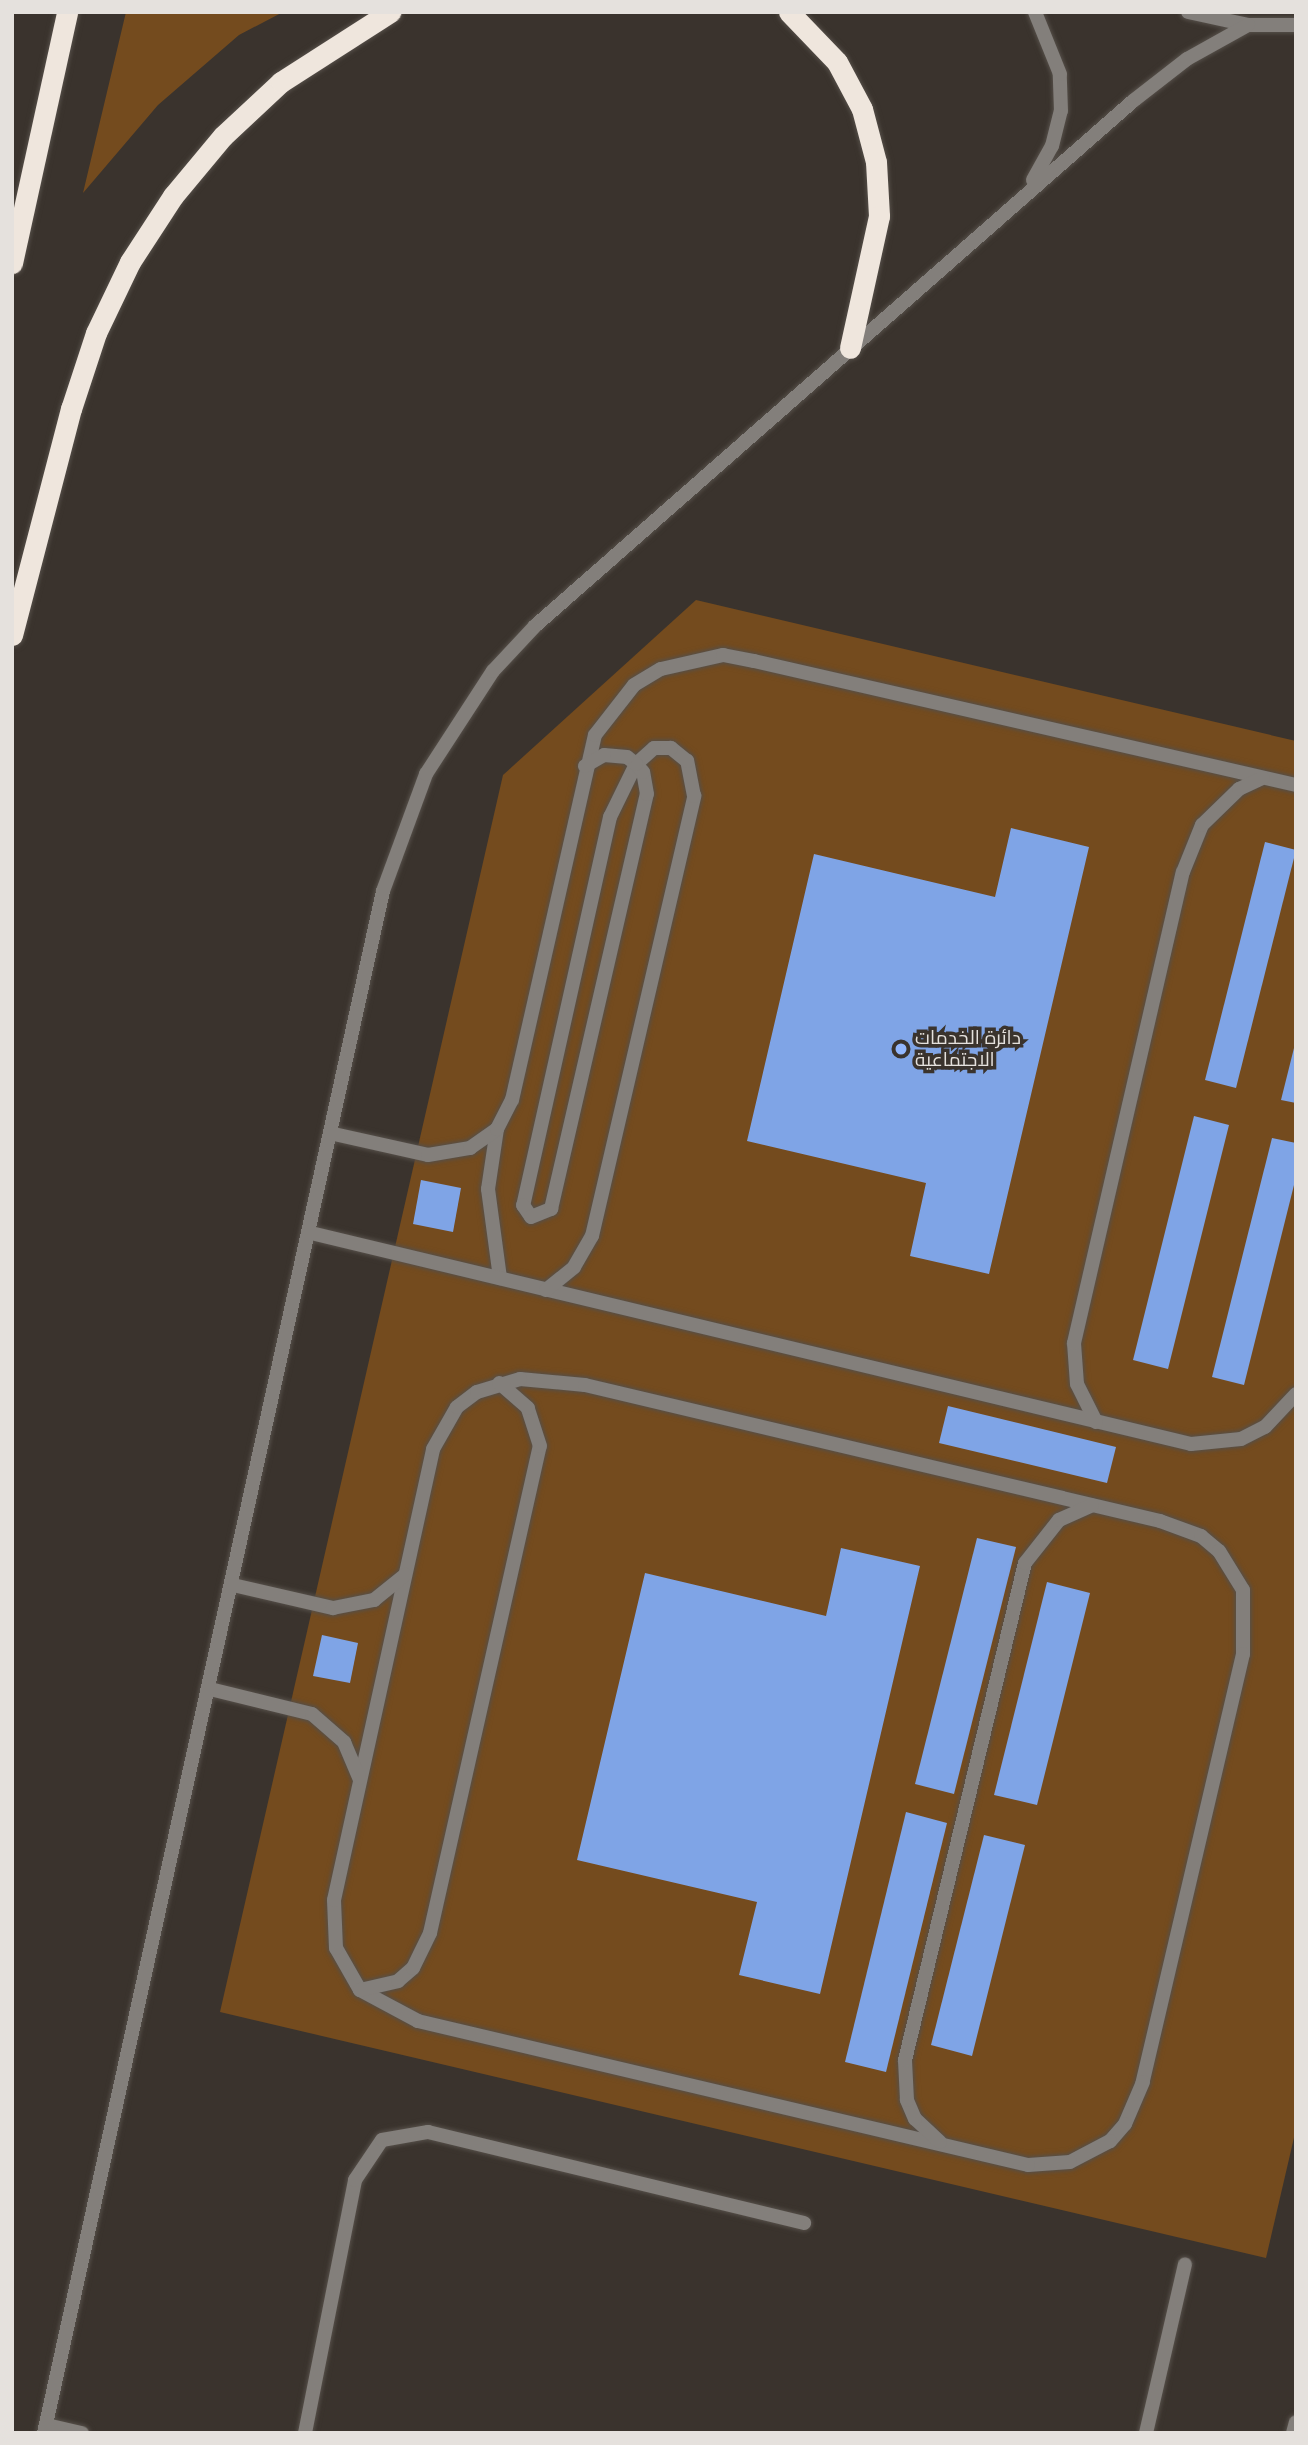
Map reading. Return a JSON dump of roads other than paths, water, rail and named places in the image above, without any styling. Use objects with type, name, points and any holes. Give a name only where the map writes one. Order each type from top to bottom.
[{"type":"highway","points":[[12,263],[67,12]]},
{"type":"highway","points":[[12,635],[71,409],[96,333],[130,262],[173,196],[223,136],[281,82],[390,12]]},
{"type":"highway","points":[[789,12],[837,62],[862,110],[876,162],[879,216],[850,348]]},
{"type":"street","points":[[1010,205],[1052,146],[1061,111],[1060,74],[1035,12]]},
{"type":"street","points":[[1188,12],[1248,25],[1296,25]]},
{"type":"street","points":[[82,2433],[45,2429],[401,831],[457,720],[535,626],[1010,205],[1159,79],[1248,25]]},
{"type":"street","points":[[500,1278],[488,1199],[497,1129],[512,1101],[585,766],[595,735],[634,685],[691,658],[723,655],[1296,785]]},
{"type":"street","points":[[546,1290],[574,1267],[592,1236],[692,809],[692,772],[679,752],[654,748],[636,764],[605,838],[523,1205],[531,1217],[551,1209],[645,805],[646,783],[636,764],[616,754],[585,766]]},
{"type":"street","points":[[1096,1422],[1077,1384],[1074,1343],[1183,872],[1211,815],[1263,778]]},
{"type":"street","points":[[334,1134],[428,1155],[470,1147],[497,1129]]},
{"type":"street","points":[[311,1233],[1096,1422],[1215,1444],[1265,1427],[1296,1394]]},
{"type":"street","points":[[564,1381],[1093,1505],[1182,1526],[1219,1551],[1243,1590],[1243,1654],[1143,2082],[1125,2124],[1091,2153],[1048,2166],[945,2146],[418,2021],[360,1990],[345,1970],[332,1924],[360,1781],[406,1574],[443,1426],[477,1392],[499,1383],[564,1381]]},
{"type":"street","points":[[360,1990],[380,1988],[413,1968],[433,1919],[540,1446],[528,1408],[499,1383]]},
{"type":"street","points":[[945,2146],[915,2119],[907,2100],[905,2060],[1025,1563],[1059,1520],[1093,1505]]},
{"type":"street","points":[[233,1585],[333,1608],[374,1600],[406,1574]]},
{"type":"street","points":[[210,1689],[312,1714],[344,1742],[360,1781]]},
{"type":"street","points":[[305,2433],[355,2180],[382,2140],[428,2132],[804,2223]]},
{"type":"street","points":[[1146,2433],[1185,2264]]},
{"type":"street","points":[[1293,2433],[1296,2422]]},
{"type":"place","name":"دائرة الخدمات الاجتماعية","points":[[901,1049]]}]
